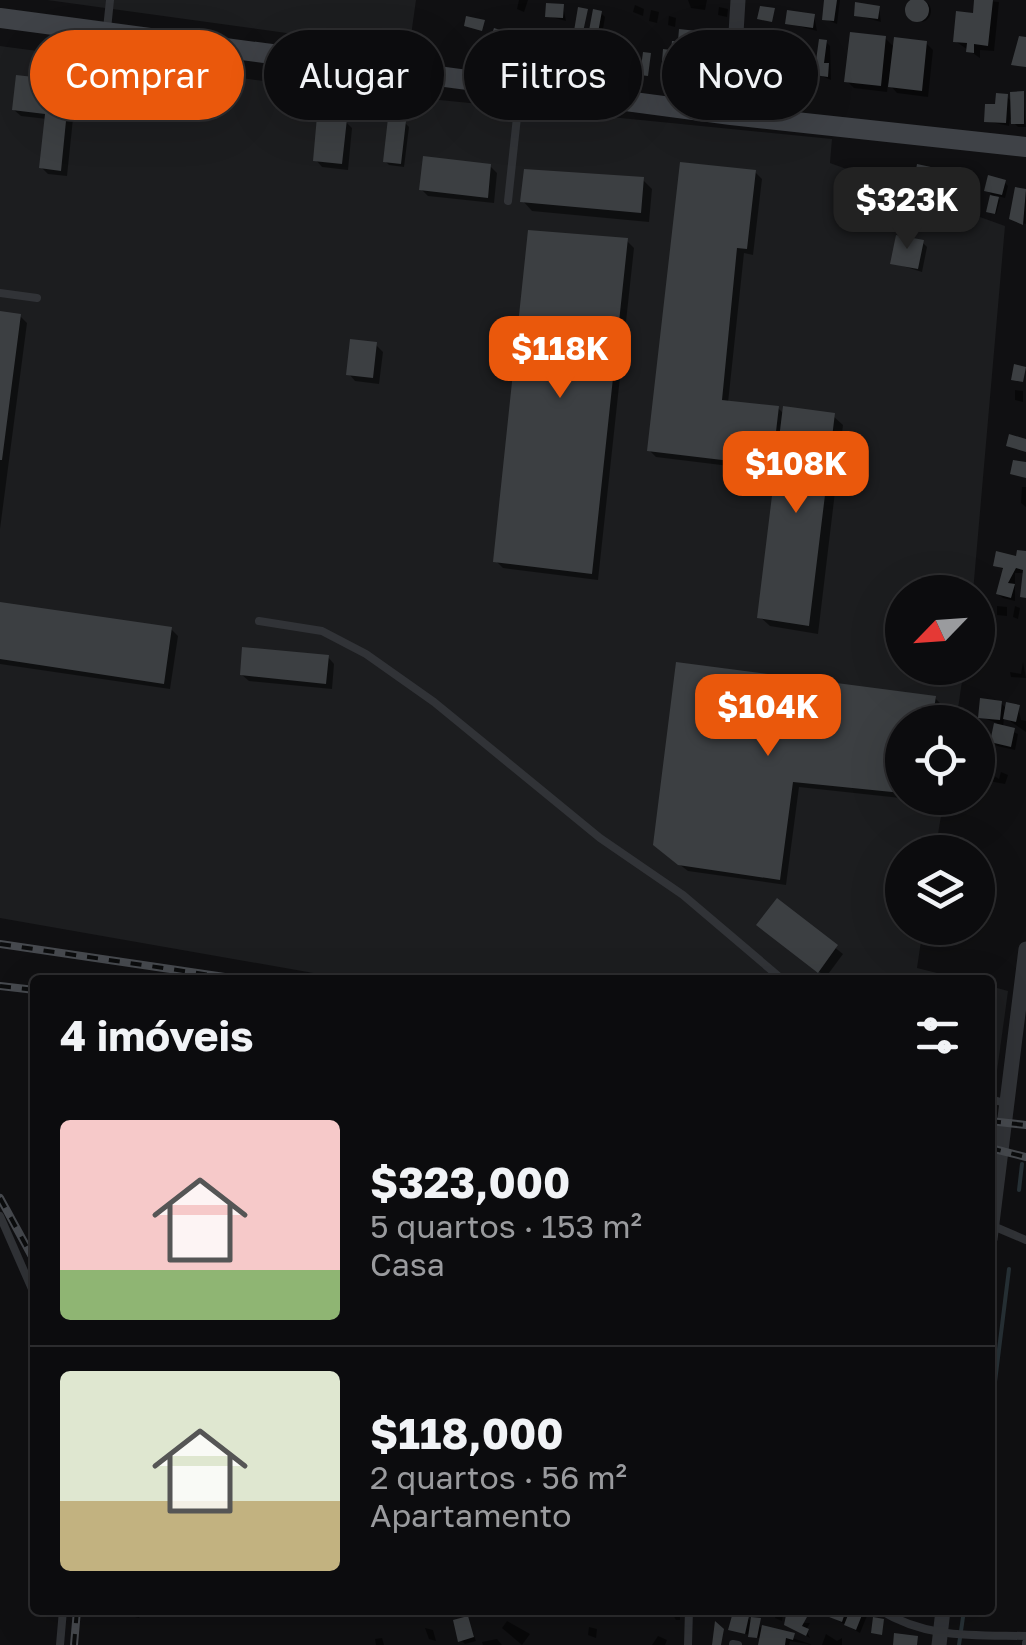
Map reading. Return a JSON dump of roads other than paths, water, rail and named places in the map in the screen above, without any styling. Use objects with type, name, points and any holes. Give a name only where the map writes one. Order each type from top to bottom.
[{"type":"main road","points":[[0,18],[86,30]]},
{"type":"main road","points":[[244,50],[464,78]]},
{"type":"main road","points":[[768,120],[1026,148]]},
{"type":"street","points":[[736,30],[738,0]]},
{"type":"street","points":[[995,1145],[997,1101],[1026,949]]},
{"type":"lane","points":[[107,30],[110,0]]},
{"type":"lane","points":[[508,200],[516,120]]},
{"type":"lane","points":[[0,293],[37,298]]},
{"type":"lane","points":[[259,621],[322,631],[366,654],[434,702],[600,838],[683,895],[777,975]]},
{"type":"lane","points":[[0,1216],[30,1285]]},
{"type":"lane","points":[[995,1233],[1026,1240]]},
{"type":"lane","points":[[60,1645],[63,1615]]},
{"type":"lane","points":[[688,1645],[689,1615]]},
{"type":"lane","points":[[889,1615],[942,1638],[966,1635],[1026,1642]]},
{"type":"waterway","points":[[1019,1190],[1022,1164]]},
{"type":"waterway","points":[[995,1382],[1009,1269]]},
{"type":"waterway","points":[[959,1645],[963,1615]]},
{"type":"railway","points":[[0,944],[211,975]]},
{"type":"railway","points":[[0,986],[30,989]]},
{"type":"railway","points":[[995,1122],[1026,1125]]},
{"type":"railway","points":[[995,1149],[1026,1157]]},
{"type":"railway","points":[[0,1198],[30,1253]]},
{"type":"railway","points":[[74,1645],[77,1615]]}]
